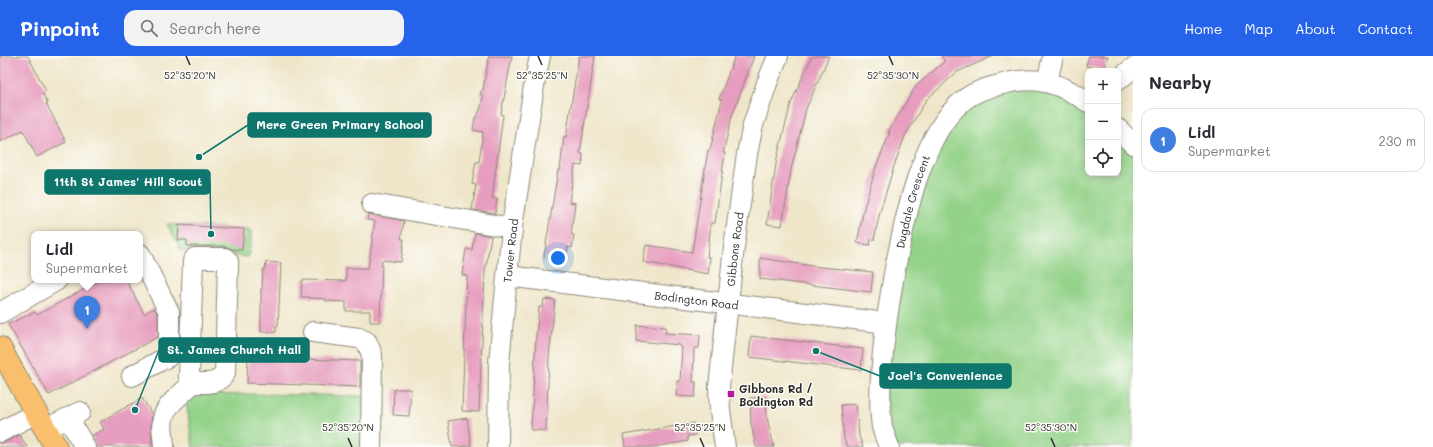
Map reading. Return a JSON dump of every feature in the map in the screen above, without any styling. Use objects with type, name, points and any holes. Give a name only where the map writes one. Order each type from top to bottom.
[{"type":"main road","points":[[0,348],[46,430]]},
{"type":"street","name":"Tower Road","points":[[498,447],[499,363],[512,228],[540,56]]},
{"type":"street","name":"Gibbons Road","points":[[725,447],[720,410],[719,387],[727,304],[747,154],[753,124],[778,56]]},
{"type":"street","points":[[1047,82],[1053,56]]},
{"type":"street","points":[[1121,78],[1133,68]]},
{"type":"street","name":"Dugdale Crescent","points":[[889,447],[882,428],[880,393],[886,323],[903,226],[923,160],[933,138],[947,116],[964,100],[983,89],[1009,82],[1028,80],[1047,82],[1064,88],[1085,100]]},
{"type":"street","points":[[1121,132],[1133,144]]},
{"type":"street","points":[[372,204],[512,228]]},
{"type":"street","points":[[164,447],[162,427],[164,415],[170,405],[193,383],[211,383],[218,381],[225,373],[228,261],[225,258],[195,258],[193,261],[189,377],[193,383]]},
{"type":"street","points":[[132,376],[169,356],[170,312],[143,260]]},
{"type":"street","name":"Bodington Road","points":[[507,276],[886,323]]},
{"type":"street","points":[[0,313],[52,283]]},
{"type":"street","points":[[313,332],[359,338],[368,342],[372,355],[371,447]]},
{"type":"street","points":[[0,432],[46,430],[74,415],[85,447]]},
{"type":"green space","points":[[1012,88],[1047,89],[1085,109],[1085,176],[1121,176],[1121,140],[1133,154],[1133,447],[895,447],[885,397],[909,233],[940,139],[970,103]]},
{"type":"green space","points":[[167,224],[251,230],[251,243],[248,257],[181,250]]},
{"type":"green space","points":[[262,394],[364,396],[368,447],[193,447],[185,395]]},
{"type":"building","points":[[0,56],[28,56],[46,91],[42,93],[48,103],[46,103],[66,142],[37,157],[23,130],[0,142]]},
{"type":"building","points":[[489,56],[512,56],[501,114],[503,115],[492,198],[497,199],[495,213],[472,210],[476,185],[472,184],[476,162],[479,162],[483,132],[473,130],[475,117],[477,118],[480,111],[483,97],[480,92],[483,90]]},
{"type":"building","points":[[579,56],[595,56],[580,153],[583,154],[582,166],[575,165],[569,202],[575,203],[571,234],[574,235],[572,248],[568,247],[566,261],[544,257]]},
{"type":"building","points":[[735,56],[754,56],[732,116],[723,153],[725,153],[715,223],[711,223],[707,257],[710,257],[708,274],[643,262],[646,245],[692,252],[708,150],[710,150],[722,100],[719,99]]},
{"type":"building","points":[[812,56],[829,56],[806,109],[791,170],[782,226],[767,224],[777,158],[791,103]]},
{"type":"building","points":[[941,56],[993,56],[957,72],[926,100],[905,136],[880,212],[874,240],[871,239],[870,245],[857,243],[864,208],[876,167],[890,132],[888,132],[916,86],[945,61]]},
{"type":"building","points":[[1089,56],[1108,56],[1105,68],[1086,66]]},
{"type":"building","points":[[368,214],[404,221],[401,239],[404,239],[401,262],[382,260],[380,322],[370,322],[370,311],[346,311],[346,302],[326,301],[326,299],[301,297],[302,280],[346,281],[346,268],[368,268],[375,221],[367,220]]},
{"type":"building","points":[[179,225],[244,229],[242,250],[232,249],[225,246],[187,246],[187,240],[178,240]]},
{"type":"building","points":[[475,233],[491,236],[485,272],[479,412],[462,411],[467,276],[462,275],[466,249],[472,250]]},
{"type":"building","points":[[760,258],[820,267],[873,272],[871,292],[760,279]]},
{"type":"building","points":[[266,262],[281,263],[278,326],[276,326],[276,332],[261,332],[261,289],[263,269],[265,269]]},
{"type":"building","points":[[96,283],[128,283],[144,314],[154,308],[158,315],[158,337],[49,395],[8,324],[35,312],[37,315]]},
{"type":"building","points":[[544,299],[555,300],[549,357],[546,431],[531,430],[536,337],[539,307],[543,307]]},
{"type":"building","points":[[637,325],[666,327],[665,333],[700,335],[699,348],[694,348],[693,382],[696,382],[695,397],[676,396],[677,381],[680,382],[682,347],[680,347],[680,345],[636,341]]},
{"type":"building","points":[[751,336],[863,349],[861,370],[749,357]]},
{"type":"building","points":[[248,357],[360,361],[360,387],[247,383]]},
{"type":"building","points":[[394,389],[411,389],[409,416],[393,415]]},
{"type":"building","points":[[766,397],[767,418],[774,447],[756,447],[751,423],[750,398]]},
{"type":"building","points":[[142,398],[152,414],[152,447],[96,447],[92,436],[104,429],[100,422]]},
{"type":"building","points":[[856,404],[859,436],[863,447],[847,447],[844,439],[841,405]]},
{"type":"building","points":[[467,418],[471,446],[452,447],[448,421]]},
{"type":"building","points":[[694,423],[696,435],[687,436],[688,441],[654,447],[625,447],[623,435]]},
{"type":"building","points":[[20,435],[27,447],[0,447],[0,445]]},
{"type":"place","name":"Mere Green Primary School","points":[[199,157]]},
{"type":"place","name":"11th St James' Hill Scout","points":[[211,234]]},
{"type":"place","name":"Lidl","points":[[87,329]]},
{"type":"place","name":"Joel's Convenience","points":[[816,351]]},
{"type":"place","name":"Gibbons Rd / Bodington Rd","points":[[731,394]]},
{"type":"place","name":"St. James Church Hall","points":[[135,410]]}]
